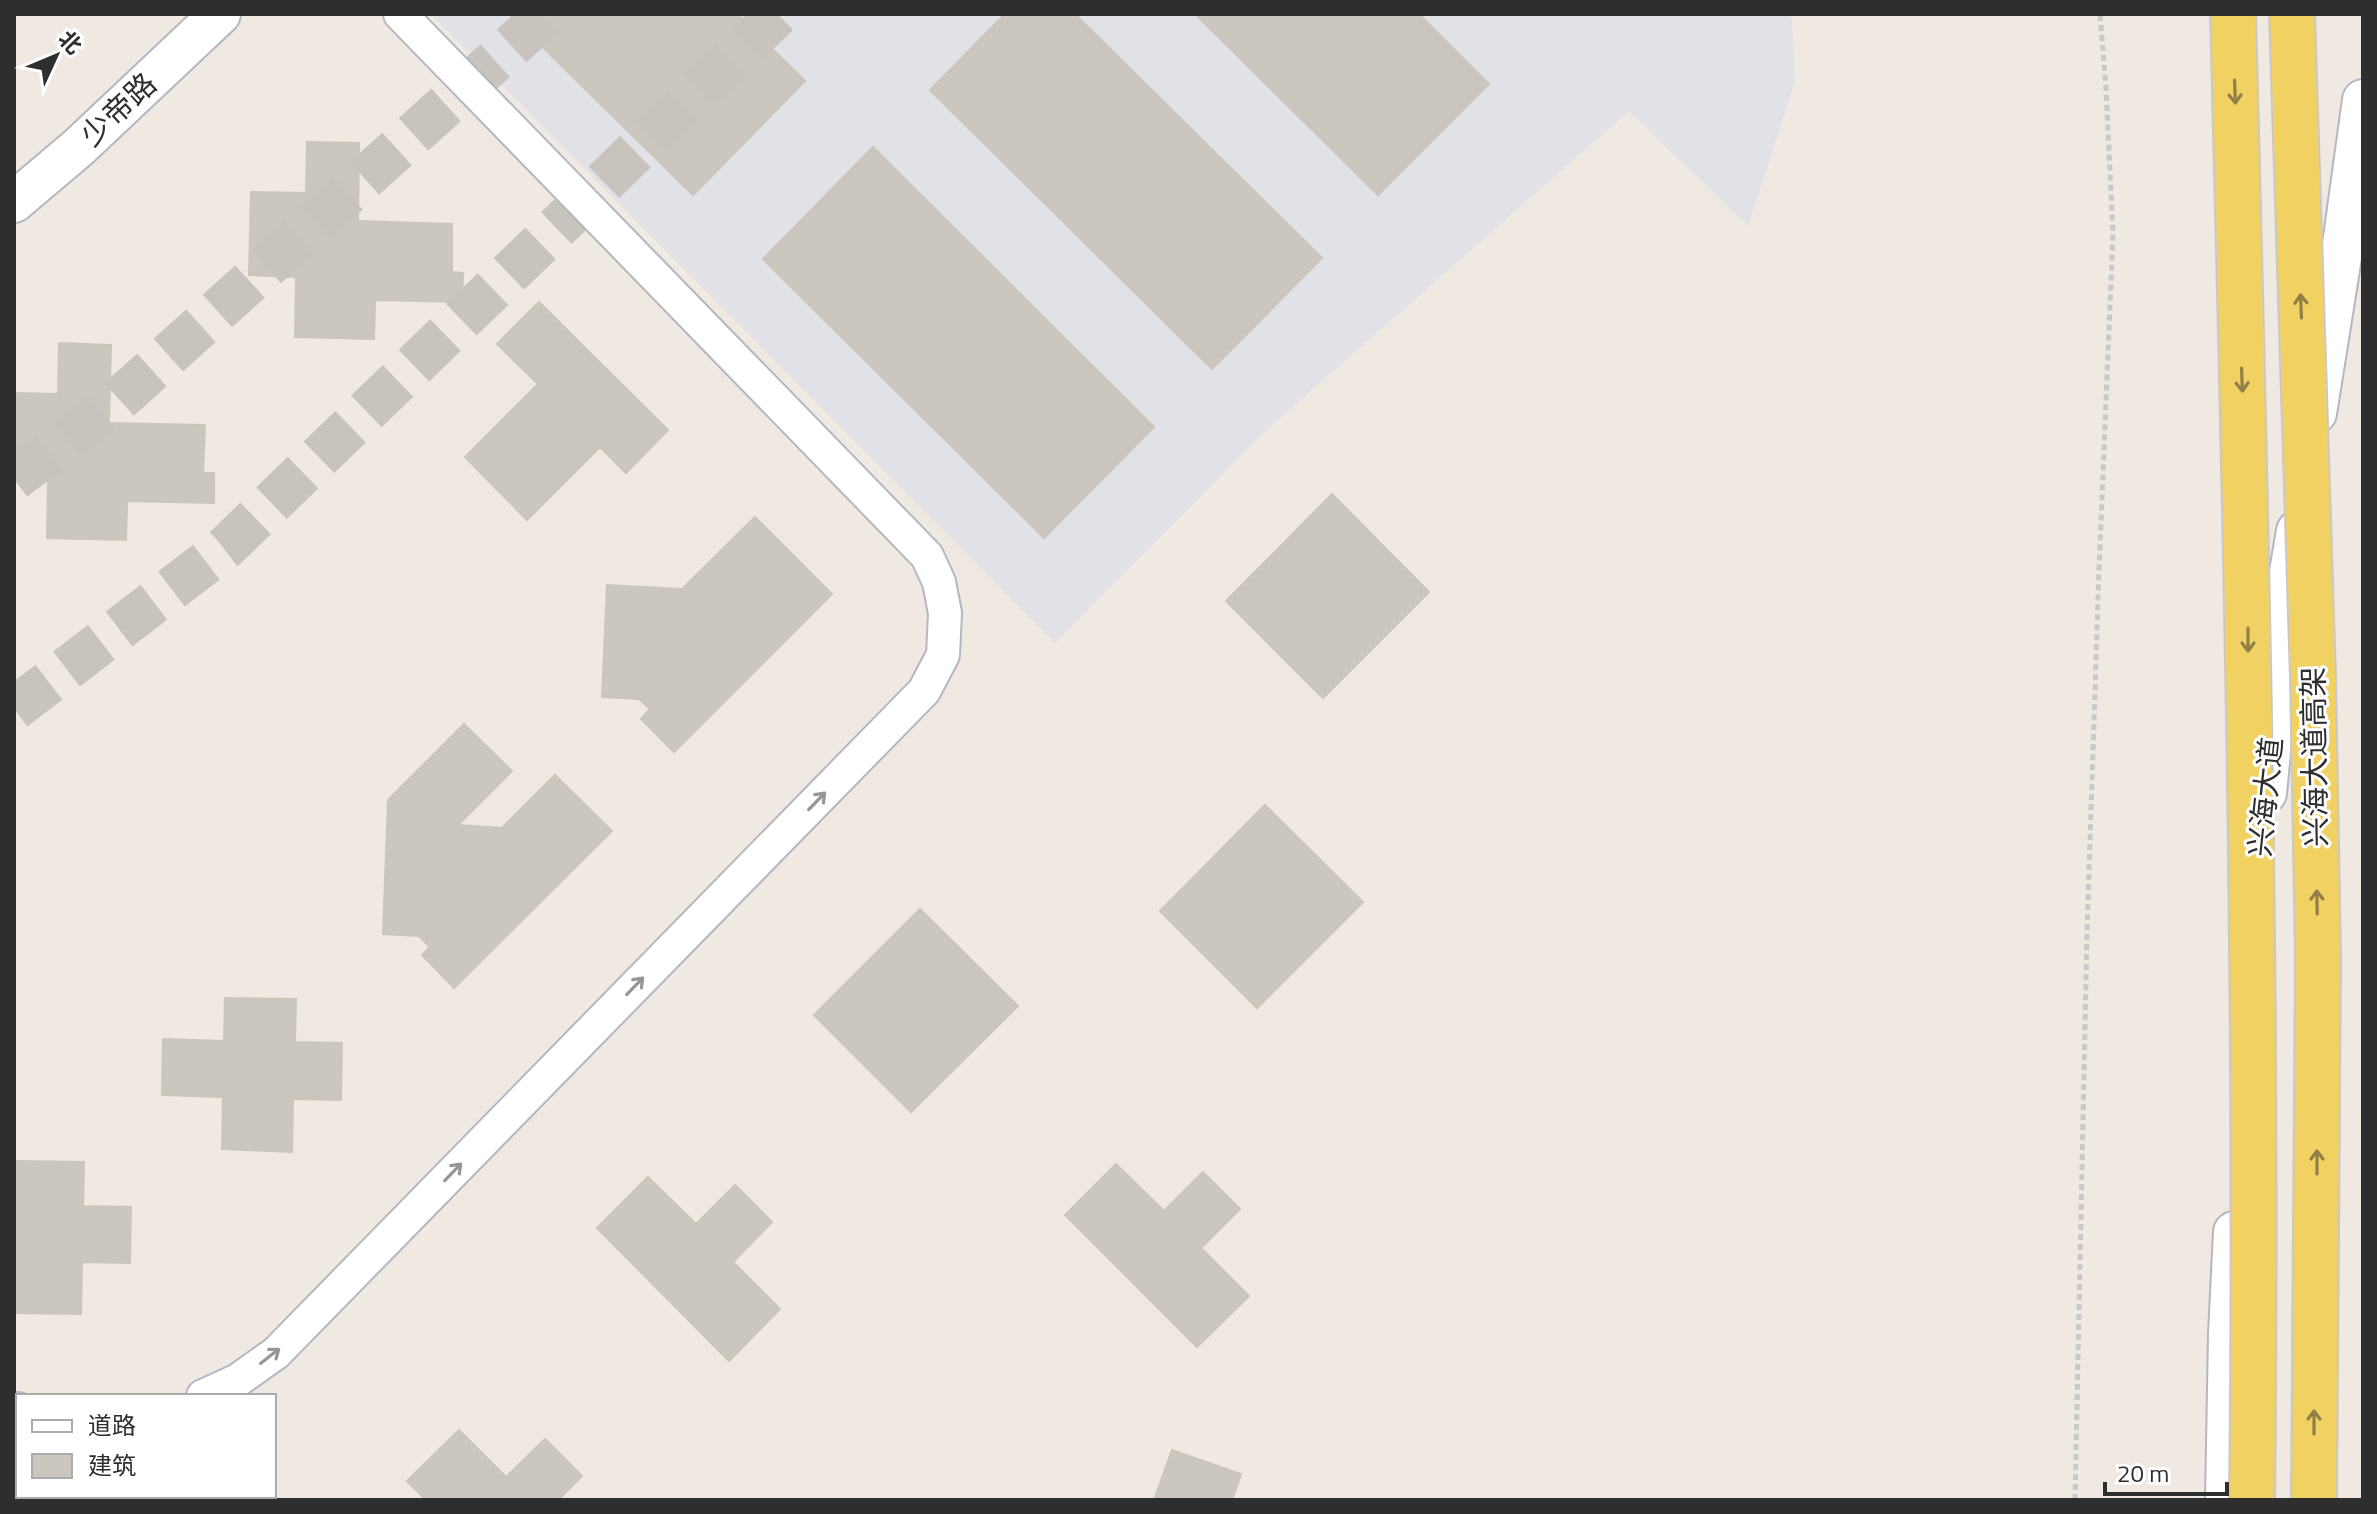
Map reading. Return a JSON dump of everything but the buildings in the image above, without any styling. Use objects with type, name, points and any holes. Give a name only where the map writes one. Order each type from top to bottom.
[{"type":"main road","points":[[2233,14],[2248,588],[2255,1246],[2252,1500]]},
{"type":"main road","name":"兴海大道高架","points":[[2292,14],[2313,677],[2318,942],[2314,1500]]},
{"type":"street","name":"少帝路","points":[[14,202],[79,147],[220,14]]},
{"type":"street","points":[[207,1394],[238,1380],[276,1353],[924,691],[943,655],[945,613],[939,582],[927,556],[400,14]]},
{"type":"street","name":"兴海大道","points":[[2226,1500],[2229,1334],[2248,977],[2284,608],[2344,238],[2363,100]]},
{"type":"path","points":[[2075,1500],[2088,916],[2113,234],[2100,14]]},
{"type":"shaded area","points":[[431,14],[1787,14],[1792,18],[1795,82],[1748,226],[1629,111],[1264,432],[1055,643]]},
{"type":"shaded area","points":[[16,1493],[16,1498],[276,1496],[281,1500],[14,1500]]},
{"type":"tunnel","points":[[14,479],[114,404],[547,14]]},
{"type":"tunnel","points":[[14,709],[225,548],[778,14]]}]
